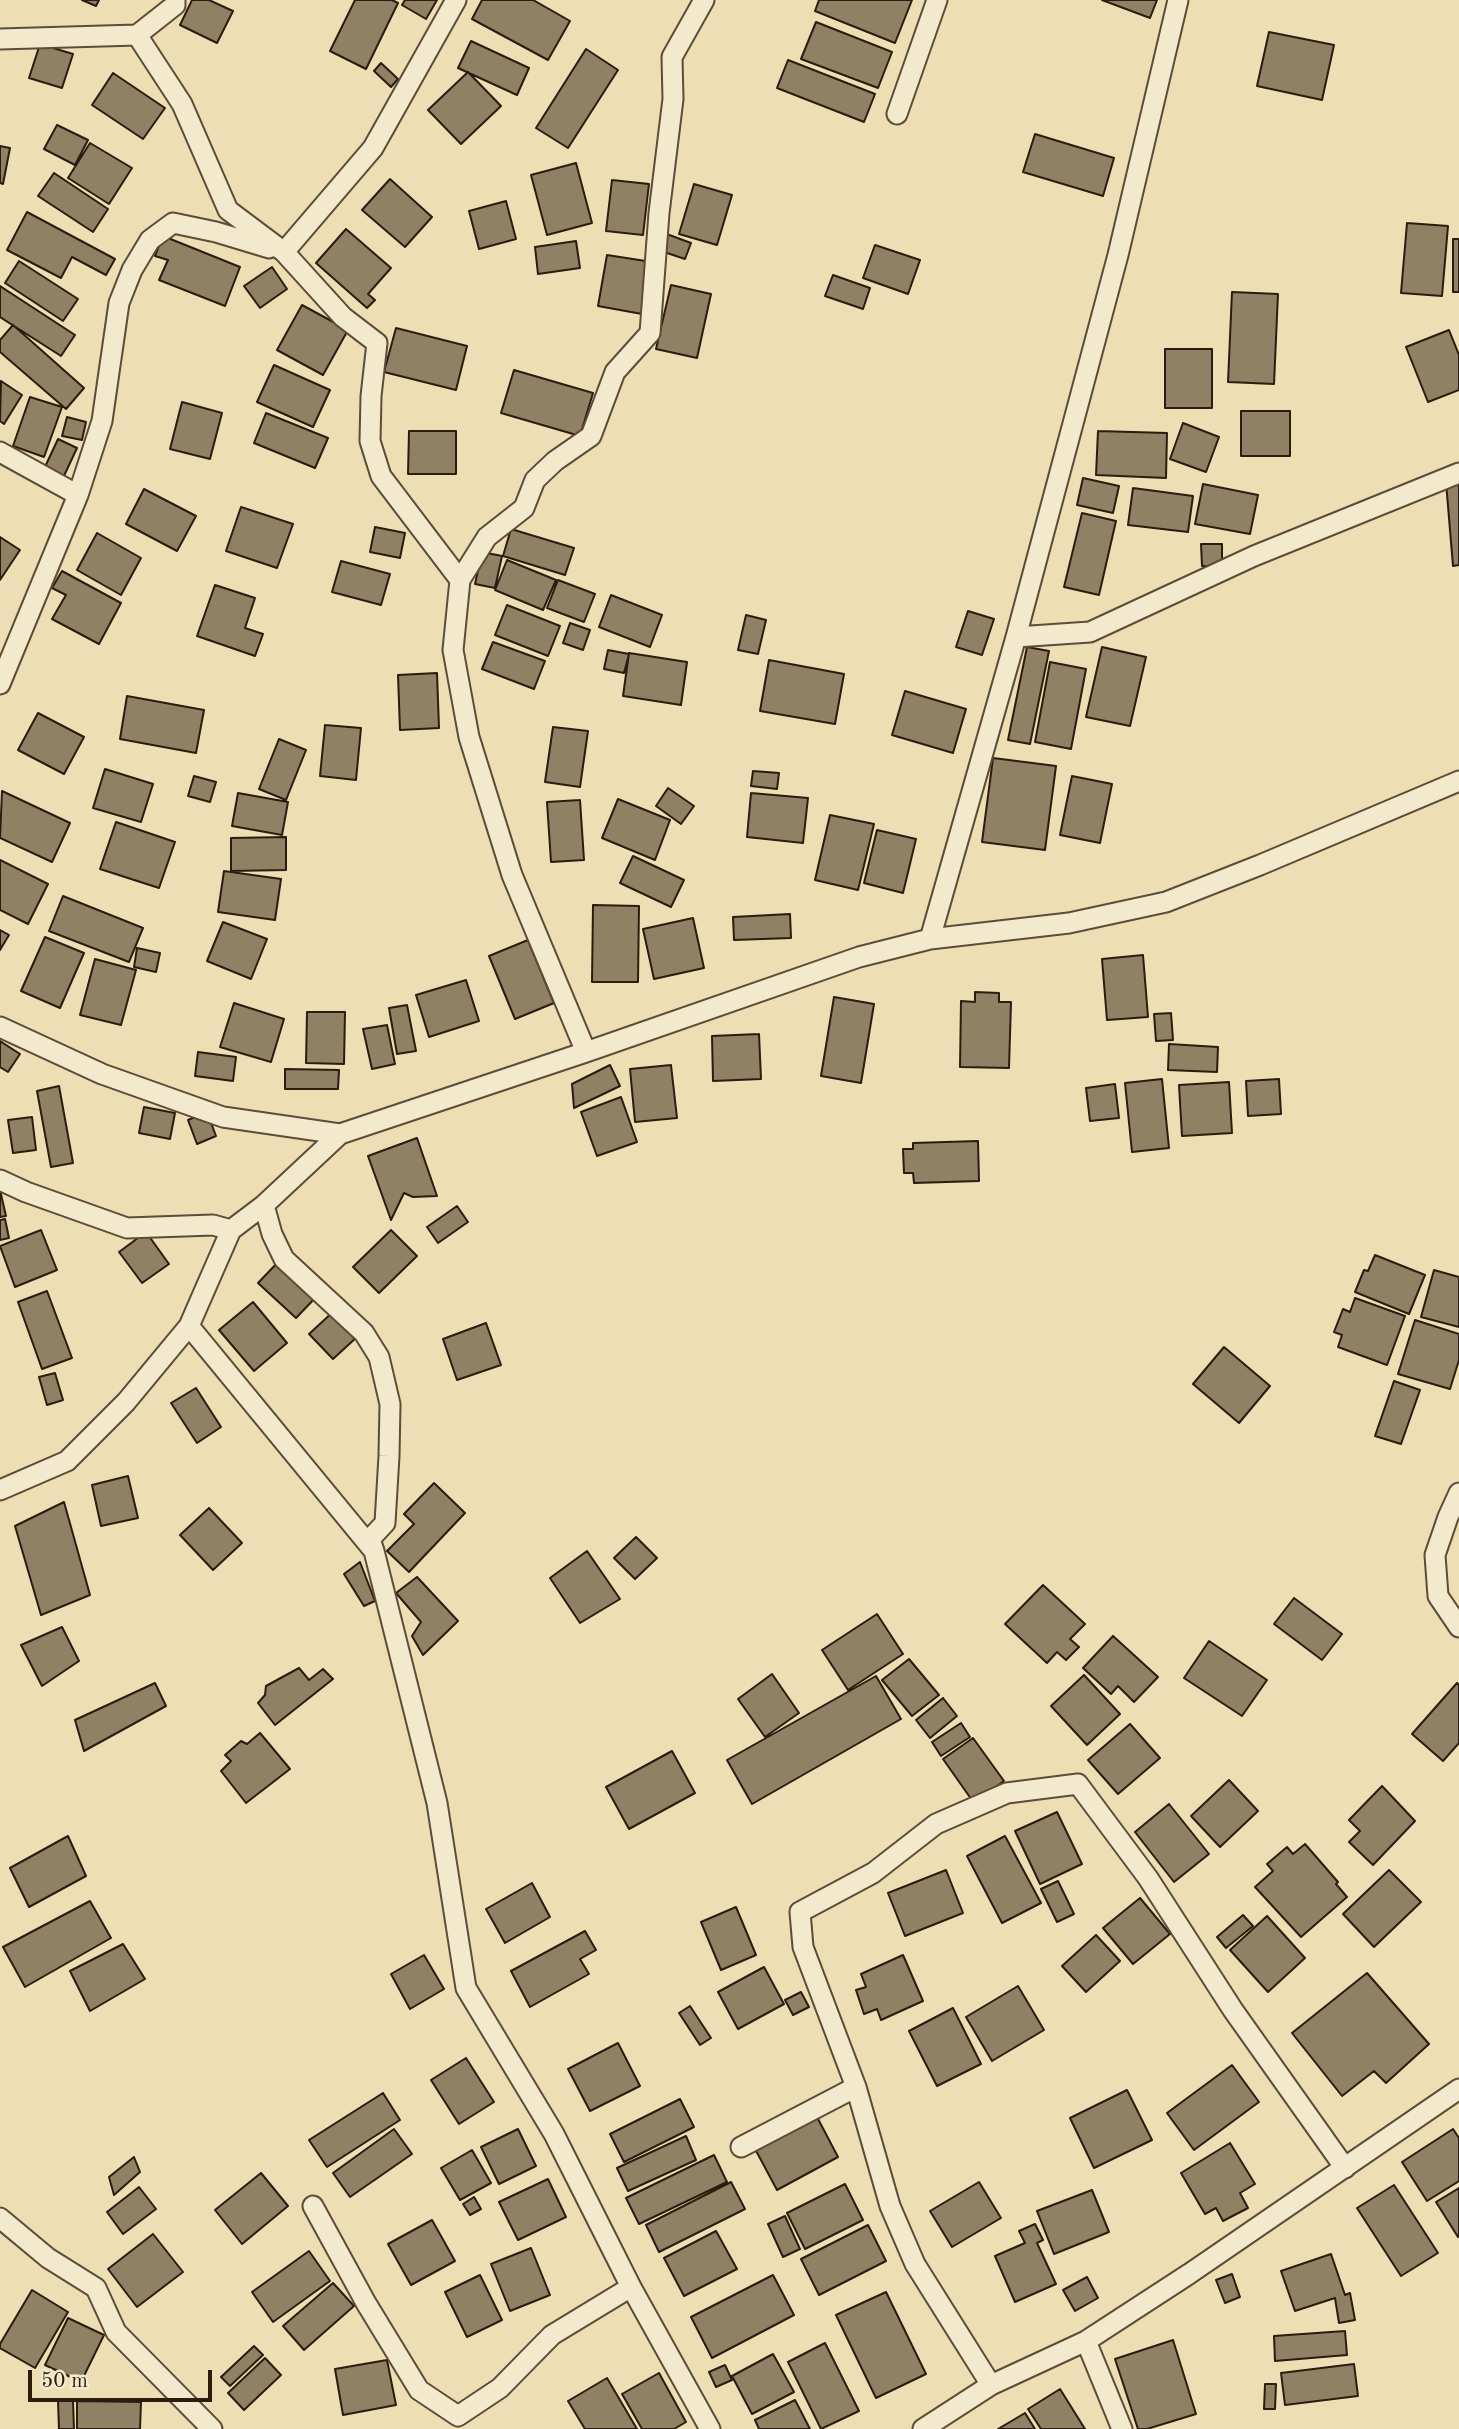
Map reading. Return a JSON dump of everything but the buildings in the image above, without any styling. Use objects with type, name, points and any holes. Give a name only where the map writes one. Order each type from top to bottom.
[{"type":"street","points":[[0,39],[137,35],[175,5],[175,0]]},
{"type":"street","points":[[284,253],[373,148],[456,0]]},
{"type":"street","points":[[586,1052],[512,875],[469,737],[453,650],[460,580],[487,537],[524,508],[535,480],[555,461],[591,436],[615,372],[650,332],[673,99],[672,57],[704,0]]},
{"type":"street","points":[[897,114],[937,0]]},
{"type":"street","points":[[930,939],[1016,637],[1118,255],[1178,0]]},
{"type":"street","points":[[137,35],[181,104],[228,210],[284,253],[344,317],[377,343],[371,396],[370,441],[381,476],[460,580]]},
{"type":"street","points":[[0,684],[78,495],[102,421],[120,303],[132,270],[150,240],[173,223],[216,232],[284,253]]},
{"type":"street","points":[[0,452],[78,495]]},
{"type":"street","points":[[1016,637],[1090,632],[1254,556],[1459,473]]},
{"type":"street","points":[[0,1490],[67,1461],[126,1402],[189,1326],[232,1230],[264,1205],[340,1134],[859,957],[930,939],[1069,923],[1166,902],[1459,781]]},
{"type":"street","points":[[0,1027],[102,1074],[223,1117],[340,1134]]},
{"type":"street","points":[[0,1180],[127,1228],[213,1225],[232,1230]]},
{"type":"street","points":[[264,1205],[272,1234],[284,1259],[364,1333],[379,1357],[390,1404],[385,1523],[370,1539],[437,1803],[466,1989],[554,2134],[631,2287],[710,2429]]},
{"type":"street","points":[[189,1326],[374,1551]]},
{"type":"street","points":[[1459,1493],[1435,1555],[1438,1595],[1459,1627]]},
{"type":"street","points":[[991,2385],[915,2264],[890,2206],[856,2087],[803,1947],[800,1912],[873,1873],[936,1824],[1007,1793],[1078,1784],[1148,1878],[1233,2010],[1345,2168]]},
{"type":"street","points":[[741,2147],[856,2087]]},
{"type":"street","points":[[923,2429],[991,2385],[1086,2341],[1189,2274],[1459,2089]]},
{"type":"street","points":[[313,2206],[419,2390],[457,2423],[500,2388],[552,2335],[631,2287]]},
{"type":"street","points":[[0,2218],[48,2258],[96,2288],[116,2332],[212,2429]]},
{"type":"street","points":[[1086,2341],[1122,2429]]}]
